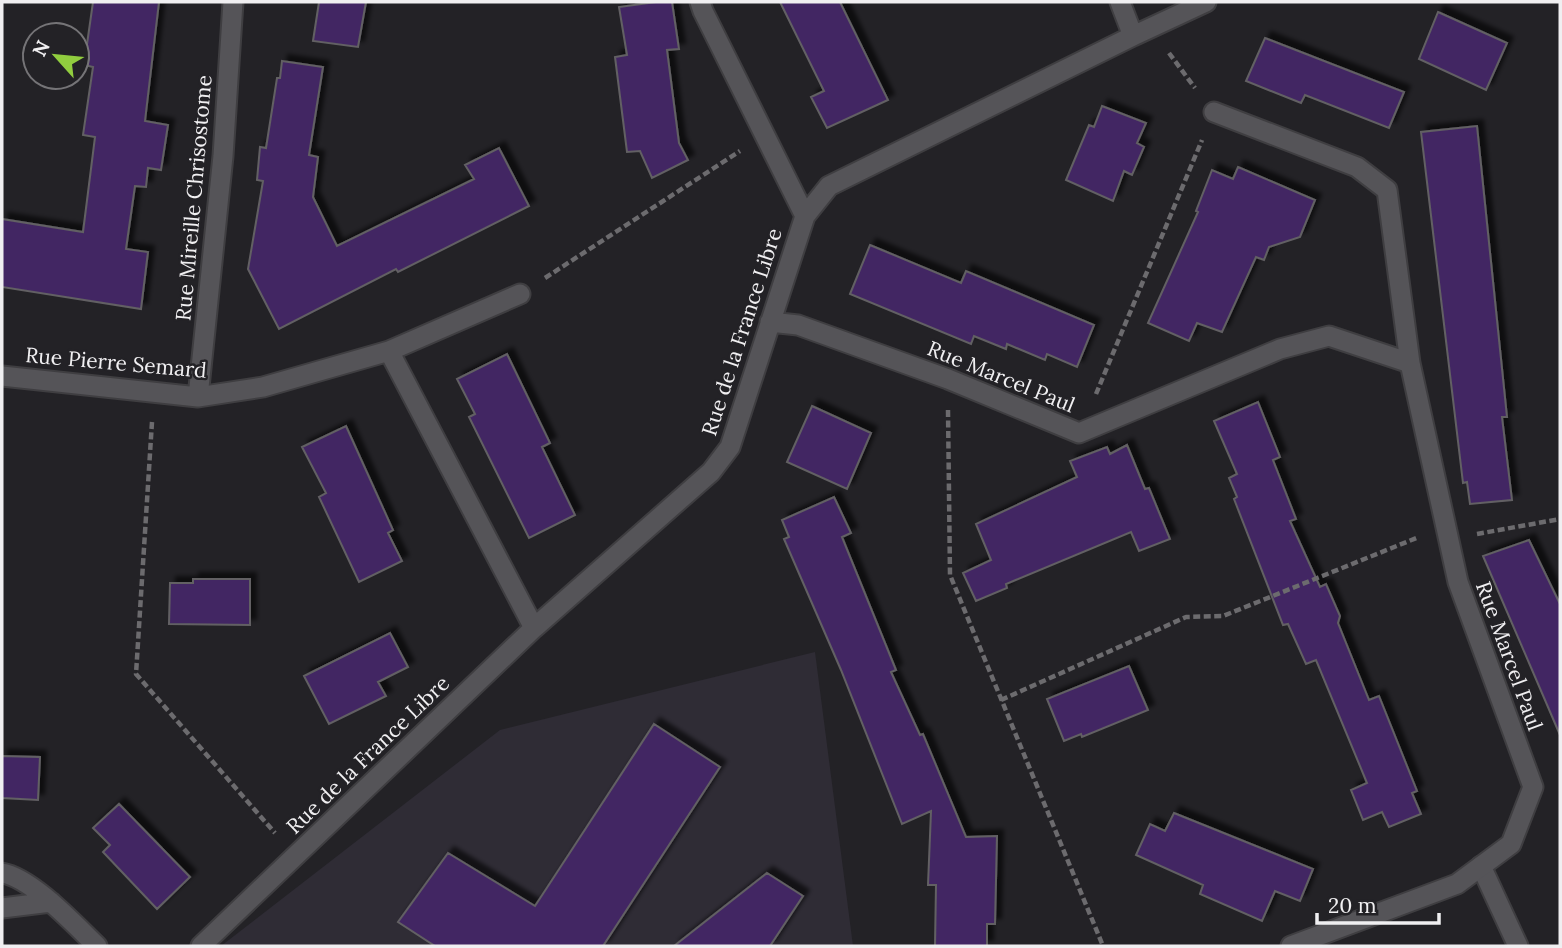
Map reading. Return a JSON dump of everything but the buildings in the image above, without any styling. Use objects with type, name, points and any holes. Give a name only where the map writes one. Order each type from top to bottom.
[{"type":"street","name":"Rue Mireille Chrisostome","points":[[198,397],[223,156],[233,2]]},
{"type":"street","points":[[701,2],[703,11],[805,216]]},
{"type":"street","points":[[1119,2],[1133,36]]},
{"type":"street","name":"Rue de la France Libre","points":[[201,946],[534,628],[711,472],[730,447],[805,216],[829,186],[1206,2]]},
{"type":"street","name":"Rue Marcel Paul","points":[[1214,112],[1357,167],[1387,190],[1410,363],[1458,582],[1532,787],[1511,844],[1457,884],[1291,946]]},
{"type":"street","name":"Rue Pierre Semard","points":[[2,376],[198,397],[263,387],[389,351],[520,294]]},
{"type":"street","name":"Rue Marcel Paul","points":[[769,322],[798,325],[948,379],[1079,433],[1280,349],[1329,336],[1410,363]]},
{"type":"street","points":[[389,351],[534,628]]},
{"type":"street","points":[[1481,866],[1518,946]]},
{"type":"street","points":[[2,873],[12,875],[51,902],[97,946]]},
{"type":"street","points":[[2,908],[51,902]]},
{"type":"path","points":[[1079,433],[1214,112],[1170,56],[1163,21]]},
{"type":"path","points":[[520,294],[764,135]]},
{"type":"path","points":[[948,379],[950,575],[1103,946]]},
{"type":"path","points":[[154,393],[136,674],[296,856]]},
{"type":"path","points":[[1001,700],[1186,617],[1223,616],[1447,533],[1560,519]]},
{"type":"shaded area","points":[[815,652],[853,946],[221,946],[500,730]]}]
